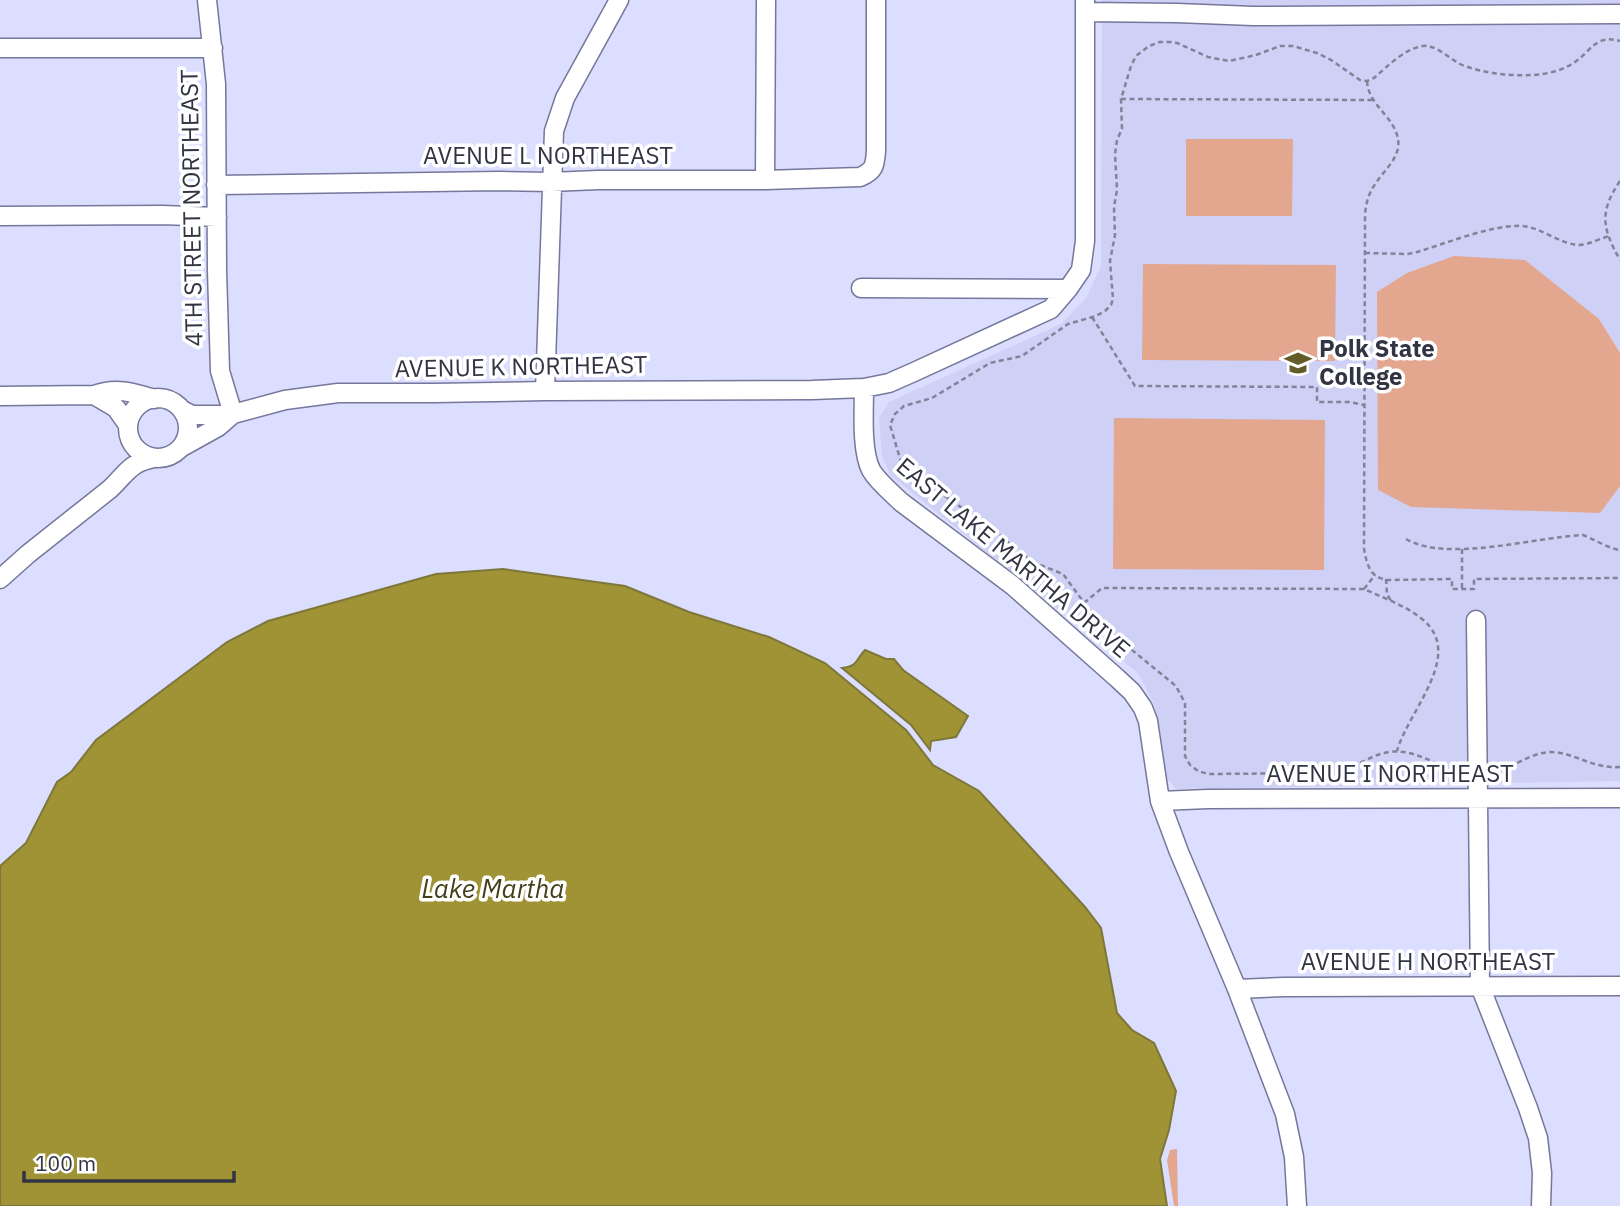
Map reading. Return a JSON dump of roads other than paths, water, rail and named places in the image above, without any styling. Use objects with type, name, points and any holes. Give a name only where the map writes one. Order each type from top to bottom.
[{"type":"street","name":"4TH STREET NORTHEAST","points":[[207,0],[216,84],[220,371],[233,414]]},
{"type":"street","points":[[545,391],[551,182],[556,120],[565,98],[619,0]]},
{"type":"street","points":[[765,180],[766,0]]},
{"type":"street","name":"AVENUE L NORTHEAST","points":[[216,184],[860,177],[869,173],[875,164],[876,0]]},
{"type":"street","points":[[1107,0],[1123,12]]},
{"type":"street","points":[[861,288],[1068,289],[1081,270],[1085,241],[1085,6],[1123,12],[1177,13],[1254,8],[1620,14]]},
{"type":"street","points":[[0,48],[212,48]]},
{"type":"street","points":[[0,216],[217,217]]},
{"type":"street","name":"AVENUE K NORTHEAST","points":[[182,410],[202,416],[233,414],[285,400],[321,394],[864,388],[889,383],[1051,309],[1068,289]]},
{"type":"street","name":"EAST LAKE MARTHA DRIVE","points":[[864,388],[864,442],[871,470],[901,502],[1012,585],[1099,660],[1132,692],[1143,708],[1148,721],[1160,801],[1178,852],[1237,989],[1285,1114],[1294,1157],[1297,1206]]},
{"type":"street","points":[[0,396],[94,395],[106,391],[128,391],[170,401],[182,410],[188,432],[182,447],[170,456],[140,462],[124,472],[110,489],[27,554],[0,579]]},
{"type":"street","points":[[94,395],[116,408],[134,446],[154,458]]},
{"type":"street","points":[[124,472],[134,410],[154,399]]},
{"type":"street","name":"AVENUE K NORTHEAST","points":[[182,447],[218,427],[233,414]]},
{"type":"street","points":[[1476,620],[1480,986],[1538,1138],[1542,1173],[1541,1206]]},
{"type":"street","name":"AVENUE I NORTHEAST","points":[[1160,801],[1620,798]]},
{"type":"street","name":"AVENUE H NORTHEAST","points":[[1237,989],[1620,986]]},
{"type":"water","name":"Lake Martha","points":[[503,569],[625,586],[689,612],[769,637],[825,663],[906,730],[933,765],[979,791],[1101,928],[1117,1013],[1132,1030],[1154,1043],[1176,1091],[1169,1130],[1160,1159],[1167,1206],[0,1206],[0,866],[26,843],[57,782],[71,772],[96,740],[227,642],[268,621],[436,574]]},
{"type":"water","points":[[865,650],[886,659],[894,659],[903,670],[968,716],[956,737],[931,741],[930,750],[911,725],[842,668],[854,664]]},
{"type":"place","name":"Polk State College","points":[[1298,363]]}]
